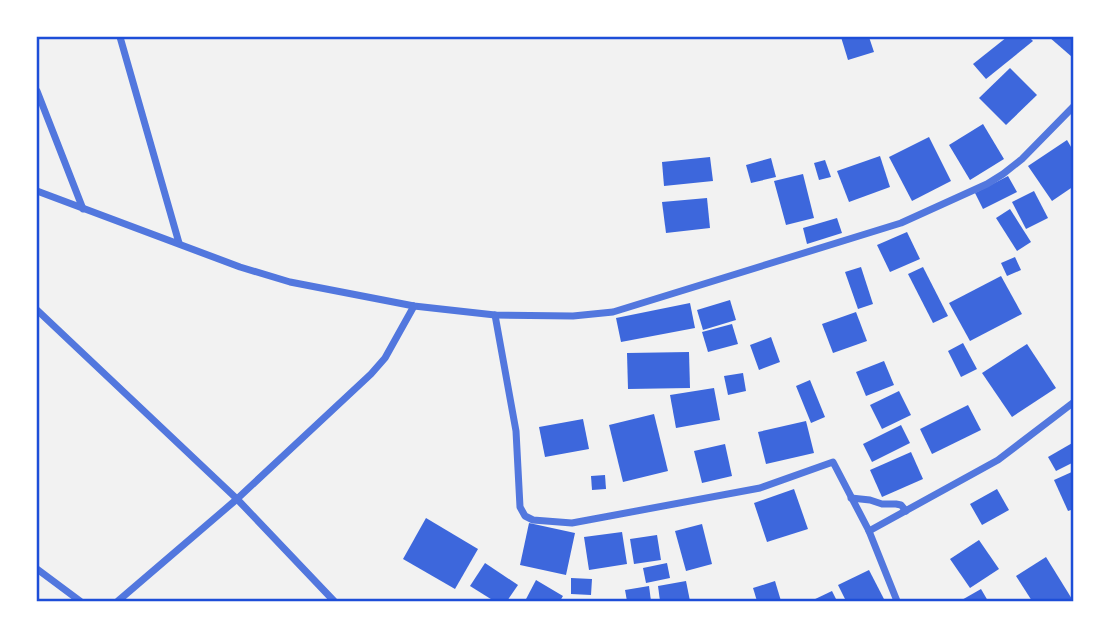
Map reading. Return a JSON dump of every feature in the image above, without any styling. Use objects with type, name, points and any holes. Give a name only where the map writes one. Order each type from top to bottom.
[{"type":"street","points":[[120,37],[179,243]]},
{"type":"street","points":[[37,91],[83,209]]},
{"type":"street","points":[[37,191],[240,267],[290,282],[414,306],[495,315],[573,316],[613,312],[901,223],[1003,174],[1022,159],[1074,106]]},
{"type":"street","points":[[118,601],[237,499],[371,374],[385,358],[414,306]]},
{"type":"street","points":[[37,310],[237,499],[334,601]]},
{"type":"street","points":[[495,315],[516,431],[520,507],[525,516],[533,520],[572,523],[760,488],[833,462],[869,531],[897,601]]},
{"type":"street","points":[[869,531],[998,460],[1074,402]]},
{"type":"street","points":[[851,498],[901,505],[906,510]]},
{"type":"street","points":[[37,569],[80,601]]},
{"type":"building","points":[[841,37],[869,37],[874,52],[848,60]]},
{"type":"building","points":[[1007,37],[1029,37],[1033,41],[986,79],[973,64]]},
{"type":"building","points":[[1049,37],[1074,37],[1074,55],[1072,57]]},
{"type":"building","points":[[1010,68],[1037,95],[1006,125],[979,98]]},
{"type":"building","points":[[983,124],[1004,159],[970,180],[949,145]]},
{"type":"building","points":[[929,137],[951,181],[912,201],[889,157]]},
{"type":"building","points":[[1067,140],[1074,152],[1074,186],[1052,201],[1028,166]]},
{"type":"building","points":[[880,156],[890,187],[849,202],[837,171]]},
{"type":"building","points":[[710,157],[713,181],[664,186],[662,162]]},
{"type":"building","points":[[771,158],[776,177],[751,183],[746,165]]},
{"type":"building","points":[[825,160],[831,177],[819,180],[814,163]]},
{"type":"building","points":[[803,174],[814,218],[786,225],[774,181]]},
{"type":"building","points":[[1008,176],[1017,192],[983,209],[975,193]]},
{"type":"building","points":[[1034,191],[1048,218],[1026,229],[1012,202]]},
{"type":"building","points":[[707,198],[710,228],[666,233],[662,202]]},
{"type":"building","points":[[1010,209],[1031,242],[1017,251],[996,218]]},
{"type":"building","points":[[837,218],[842,233],[807,244],[803,228]]},
{"type":"building","points":[[907,232],[920,259],[890,272],[877,245]]},
{"type":"building","points":[[1015,257],[1021,270],[1007,276],[1001,263]]},
{"type":"building","points":[[861,267],[873,304],[858,309],[845,272]]},
{"type":"building","points":[[923,267],[948,316],[933,323],[908,274]]},
{"type":"building","points":[[1001,276],[1022,314],[970,341],[949,303]]},
{"type":"building","points":[[730,300],[736,320],[703,330],[697,310]]},
{"type":"building","points":[[690,303],[695,328],[621,342],[616,318]]},
{"type":"building","points":[[856,312],[867,341],[833,353],[822,324]]},
{"type":"building","points":[[732,324],[738,344],[708,352],[702,332]]},
{"type":"building","points":[[771,337],[780,362],[759,370],[750,345]]},
{"type":"building","points":[[963,343],[977,369],[961,377],[948,351]]},
{"type":"building","points":[[1027,344],[1056,388],[1012,417],[982,373]]},
{"type":"building","points":[[689,352],[690,388],[628,389],[627,353]]},
{"type":"building","points":[[884,361],[894,385],[866,396],[856,372]]},
{"type":"building","points":[[743,373],[746,391],[728,395],[724,376]]},
{"type":"building","points":[[810,380],[825,417],[811,423],[796,386]]},
{"type":"building","points":[[714,388],[720,420],[676,428],[670,395]]},
{"type":"building","points":[[899,391],[911,415],[882,429],[870,405]]},
{"type":"building","points":[[968,405],[981,430],[932,454],[920,429]]},
{"type":"building","points":[[654,414],[668,471],[623,482],[609,425]]},
{"type":"building","points":[[583,419],[589,449],[545,457],[539,427]]},
{"type":"building","points":[[806,421],[814,453],[766,464],[758,432]]},
{"type":"building","points":[[901,425],[910,443],[872,462],[863,444]]},
{"type":"building","points":[[1074,442],[1074,462],[1056,471],[1048,457]]},
{"type":"building","points":[[725,444],[732,476],[702,483],[694,451]]},
{"type":"building","points":[[911,452],[923,479],[882,497],[870,470]]},
{"type":"building","points":[[1074,471],[1074,509],[1068,511],[1054,480]]},
{"type":"building","points":[[605,475],[606,489],[592,490],[591,476]]},
{"type":"building","points":[[794,489],[808,529],[767,542],[754,503]]},
{"type":"building","points":[[997,489],[1009,510],[982,525],[970,504]]},
{"type":"building","points":[[426,518],[478,549],[455,589],[403,559]]},
{"type":"building","points":[[529,523],[575,533],[566,575],[520,565]]},
{"type":"building","points":[[702,524],[712,564],[686,571],[675,531]]},
{"type":"building","points":[[622,532],[627,564],[589,570],[584,537]]},
{"type":"building","points":[[657,535],[661,560],[634,564],[630,539]]},
{"type":"building","points":[[979,540],[999,569],[970,588],[950,559]]},
{"type":"building","points":[[1046,557],[1072,599],[1069,601],[1032,601],[1016,576]]},
{"type":"building","points":[[485,563],[518,585],[507,601],[494,601],[470,586]]},
{"type":"building","points":[[667,563],[670,578],[646,583],[643,568]]},
{"type":"building","points":[[869,570],[885,601],[846,601],[838,585]]},
{"type":"building","points":[[571,578],[592,579],[591,595],[571,594]]},
{"type":"building","points":[[536,580],[563,596],[560,601],[525,601]]},
{"type":"building","points":[[686,581],[690,601],[660,601],[658,586]]},
{"type":"building","points":[[775,581],[781,601],[757,601],[753,588]]},
{"type":"building","points":[[649,586],[651,601],[627,601],[625,590]]},
{"type":"building","points":[[981,589],[988,601],[960,601]]},
{"type":"building","points":[[832,591],[837,601],[811,601]]}]
